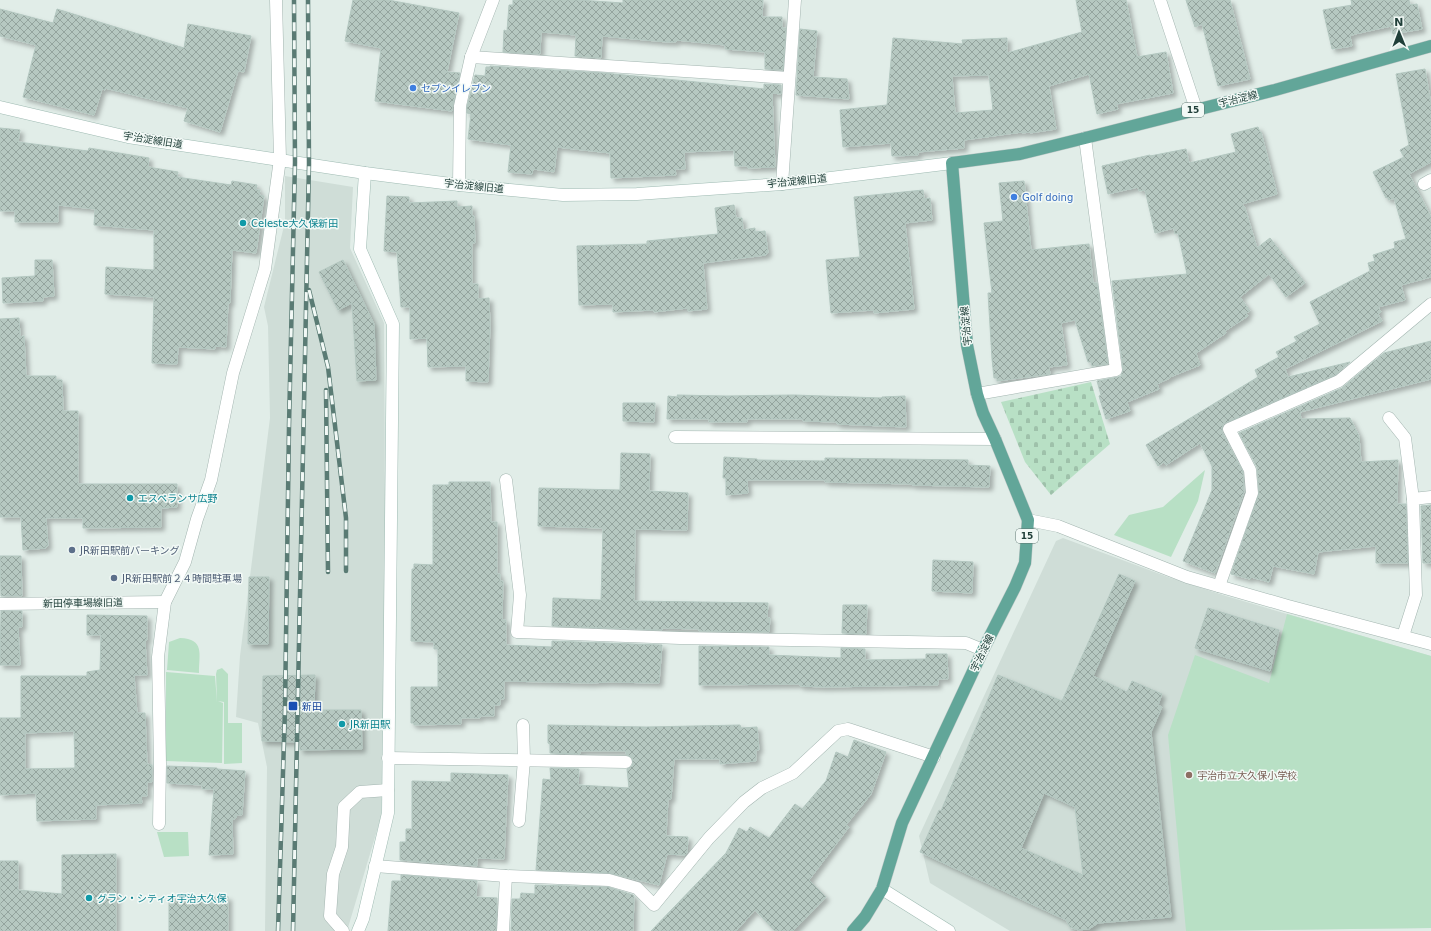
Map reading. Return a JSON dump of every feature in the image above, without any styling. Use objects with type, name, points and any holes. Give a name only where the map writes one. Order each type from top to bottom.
[{"type":"main road","name":"宇治淀線","points":[[853,931],[865,917],[882,890],[902,823],[934,758],[983,650],[1015,587],[1025,563],[1028,520],[995,439],[983,414],[977,394],[967,345],[952,164],[1020,154],[1085,138],[1275,90],[1431,46]]},
{"type":"street","points":[[159,824],[160,759],[158,657],[165,602],[185,562],[197,519],[211,480],[233,372],[265,269],[280,159],[276,0]]},
{"type":"street","points":[[459,185],[460,106],[471,57],[493,0]]},
{"type":"street","points":[[782,184],[796,0]]},
{"type":"street","points":[[1160,0],[1196,109]]},
{"type":"street","points":[[471,57],[789,78]]},
{"type":"street","name":"宇治淀線旧道","points":[[0,107],[128,137],[365,173],[459,185],[563,195],[637,194],[782,184],[952,164]]},
{"type":"street","points":[[977,394],[1116,370],[1085,138]]},
{"type":"street","points":[[358,931],[363,919],[388,813],[393,324],[360,248],[365,173]]},
{"type":"street","points":[[1219,586],[1252,493],[1250,470],[1229,429],[1339,381],[1431,304]]},
{"type":"street","points":[[1389,418],[1405,438],[1412,499],[1416,595],[1403,636]]},
{"type":"street","points":[[675,437],[995,439]]},
{"type":"street","points":[[506,480],[520,596],[518,632],[680,638],[966,643],[983,650]]},
{"type":"street","points":[[1412,499],[1431,497]]},
{"type":"street","points":[[1028,520],[1058,526],[1187,577],[1431,644]]},
{"type":"street","name":"新田停車場線旧道","points":[[0,604],[165,602]]},
{"type":"street","points":[[519,821],[524,760],[523,725]]},
{"type":"street","points":[[375,866],[506,876],[609,880],[637,888],[654,905],[709,838],[744,802],[762,788],[793,773],[838,731],[848,729],[934,758]]},
{"type":"street","points":[[388,758],[626,762]]},
{"type":"street","points":[[343,931],[330,916],[333,874],[342,847],[344,807],[360,792],[388,790]]},
{"type":"street","points":[[503,931],[506,876]]},
{"type":"street","points":[[882,890],[949,931]]},
{"type":"shaded area","points":[[285,176],[353,187],[350,248],[384,323],[386,667],[381,817],[347,931],[265,931],[267,767],[258,723],[236,717],[240,656],[270,418],[268,326],[264,307],[285,222]]},
{"type":"shaded area","name":"宇治市立大久保小学校","points":[[1063,538],[1168,577],[1226,596],[1431,656],[1431,928],[1183,931],[1010,931],[930,883],[919,836],[1056,541]]},
{"type":"green space","points":[[1091,382],[1110,444],[1051,495],[1025,462],[1001,402]]},
{"type":"green space","points":[[1205,470],[1198,501],[1171,557],[1114,535],[1129,515],[1163,507]]},
{"type":"green space","points":[[1287,614],[1431,656],[1431,928],[1186,931],[1168,735],[1195,655],[1269,683]]},
{"type":"green space","points":[[180,638],[194,641],[197,645],[200,654],[199,673],[167,670],[169,642]]},
{"type":"green space","points":[[222,668],[228,674],[228,723],[242,723],[242,763],[224,764],[224,702],[218,701],[223,703],[222,763],[166,761],[166,672],[215,676],[217,702],[216,674],[217,670]]},
{"type":"green space","points":[[157,832],[188,832],[189,856],[164,857]]},
{"type":"building","points":[[353,0],[388,0],[459,13],[447,72],[460,73],[452,111],[375,101],[381,48],[345,41]]},
{"type":"building","points":[[513,0],[579,0],[623,3],[623,0],[763,0],[762,17],[782,17],[782,28],[786,28],[783,70],[765,69],[765,52],[725,49],[725,45],[676,40],[676,42],[667,42],[602,36],[601,58],[575,56],[576,35],[541,32],[540,54],[503,52],[504,30],[507,31],[509,5],[513,5]]},
{"type":"building","points":[[1076,0],[1126,0],[1137,57],[1166,52],[1173,93],[1116,104],[1118,109],[1097,114],[1089,74],[1049,86],[1056,129],[964,140],[964,148],[918,152],[918,155],[892,156],[891,143],[843,147],[840,110],[887,105],[893,38],[963,44],[962,40],[1007,38],[1007,53],[1082,32]],"holes":[[[989,75],[993,110],[955,113],[952,76]]]},
{"type":"building","points":[[1186,0],[1230,0],[1250,79],[1218,86],[1202,24],[1195,27]]},
{"type":"building","points":[[1351,0],[1409,0],[1410,5],[1417,4],[1422,29],[1393,34],[1391,26],[1355,34],[1350,36],[1352,46],[1332,49],[1323,10],[1352,5]]},
{"type":"building","points":[[0,9],[53,23],[57,9],[184,48],[188,24],[251,36],[244,72],[238,71],[220,132],[184,121],[188,108],[105,88],[105,90],[102,89],[94,115],[23,97],[36,45],[0,36]]},
{"type":"building","points":[[800,29],[817,31],[813,77],[847,79],[849,99],[796,95]]},
{"type":"building","points":[[490,66],[604,73],[764,89],[764,84],[781,85],[781,94],[772,93],[775,167],[748,168],[748,166],[735,166],[734,150],[684,152],[685,169],[675,169],[676,175],[611,178],[610,153],[557,147],[554,172],[533,169],[532,174],[508,172],[511,145],[468,139],[471,114],[467,113],[467,107],[475,75],[485,76],[486,67]]},
{"type":"building","points":[[1425,69],[1431,105],[1431,162],[1409,174],[1431,217],[1431,277],[1401,285],[1405,300],[1378,307],[1381,312],[1378,314],[1382,321],[1285,369],[1288,377],[1350,362],[1335,375],[1223,424],[1222,432],[1243,472],[1244,492],[1215,573],[1183,561],[1212,490],[1212,466],[1200,443],[1166,465],[1164,462],[1158,466],[1146,445],[1258,377],[1255,370],[1279,357],[1276,352],[1297,341],[1294,337],[1320,324],[1310,302],[1370,271],[1368,263],[1375,261],[1373,255],[1395,248],[1394,242],[1406,239],[1394,198],[1389,200],[1387,197],[1386,198],[1373,172],[1404,157],[1400,150],[1409,145],[1396,74]]},
{"type":"building","points":[[1258,127],[1261,132],[1277,194],[1242,204],[1245,208],[1257,248],[1270,238],[1305,283],[1286,297],[1269,274],[1240,297],[1250,311],[1246,313],[1248,316],[1196,353],[1200,365],[1157,384],[1159,389],[1127,402],[1130,411],[1106,419],[1099,396],[1101,395],[1097,381],[1121,376],[1123,369],[1112,281],[1187,274],[1178,233],[1175,234],[1174,228],[1155,233],[1145,190],[1139,191],[1138,187],[1108,194],[1102,166],[1150,155],[1186,149],[1189,163],[1236,152],[1231,134]]},
{"type":"building","points":[[0,128],[20,130],[18,142],[88,151],[89,148],[149,158],[148,167],[178,172],[177,177],[231,185],[232,181],[257,185],[256,190],[260,190],[259,195],[264,196],[256,253],[232,250],[230,303],[228,303],[226,347],[215,346],[215,349],[178,347],[177,364],[152,363],[154,297],[105,294],[106,267],[154,270],[154,230],[94,225],[95,209],[58,205],[58,222],[15,222],[15,211],[0,211]]},
{"type":"building","points":[[1024,181],[1031,250],[1089,244],[1093,283],[1097,283],[1108,364],[1092,366],[1091,362],[1088,362],[1075,320],[1061,323],[1067,365],[1049,367],[1050,374],[997,381],[997,378],[994,378],[992,359],[988,293],[992,293],[984,223],[1003,221],[999,183]]},
{"type":"building","points":[[923,190],[924,199],[930,198],[932,220],[905,223],[914,309],[874,313],[874,310],[831,313],[826,260],[860,257],[854,197]]},
{"type":"building","points":[[387,196],[409,197],[409,203],[457,201],[457,207],[472,206],[475,243],[472,243],[472,284],[478,284],[478,299],[489,298],[490,325],[488,382],[466,381],[466,366],[428,367],[427,338],[410,339],[410,307],[401,307],[397,252],[384,251]]},
{"type":"building","points":[[734,205],[736,218],[742,218],[743,230],[755,228],[755,232],[765,231],[768,253],[766,255],[703,263],[707,309],[688,311],[687,308],[654,312],[654,310],[613,312],[613,304],[579,305],[577,246],[647,244],[647,241],[718,234],[715,208]]},
{"type":"building","points":[[35,260],[52,260],[54,296],[43,297],[43,301],[3,303],[2,278],[35,276]]},
{"type":"building","points":[[343,260],[374,324],[376,380],[357,381],[352,303],[338,310],[319,272]]},
{"type":"building","points":[[19,318],[20,337],[24,336],[26,376],[56,376],[56,380],[62,380],[63,411],[78,411],[78,484],[177,484],[177,507],[161,508],[161,527],[83,528],[83,518],[46,518],[48,546],[46,546],[46,548],[23,550],[21,517],[0,517],[0,319]]},
{"type":"building","points":[[1431,341],[1431,379],[1300,412],[1301,419],[1350,418],[1359,436],[1361,462],[1398,460],[1397,504],[1406,504],[1408,563],[1376,563],[1376,546],[1318,552],[1314,574],[1273,566],[1269,582],[1231,574],[1259,493],[1257,467],[1239,433],[1342,388],[1384,353]]},
{"type":"building","points":[[677,395],[794,395],[882,398],[905,396],[906,427],[837,424],[837,422],[803,421],[803,419],[747,419],[747,422],[709,422],[709,419],[667,419],[668,396],[678,397]]},
{"type":"building","points":[[623,403],[655,403],[654,422],[623,421]]},
{"type":"building","points":[[621,453],[650,454],[649,491],[688,493],[687,530],[635,529],[634,601],[768,603],[767,618],[770,618],[769,632],[552,626],[553,598],[601,600],[603,528],[538,526],[539,488],[620,490]]},
{"type":"building","points":[[724,457],[757,460],[825,461],[825,458],[968,460],[968,465],[990,466],[989,487],[825,482],[825,480],[747,480],[748,493],[726,495],[726,478],[723,478]]},
{"type":"building","points":[[449,482],[490,482],[491,522],[497,522],[497,574],[500,574],[500,581],[503,581],[502,620],[506,620],[506,645],[552,647],[552,641],[662,645],[659,683],[504,681],[504,699],[500,699],[500,705],[494,705],[494,716],[461,718],[461,724],[414,725],[414,723],[411,723],[411,687],[438,687],[438,649],[434,649],[434,642],[411,641],[412,569],[414,569],[414,564],[433,565],[433,485],[449,485]]},
{"type":"building","points":[[1431,505],[1431,563],[1423,563],[1421,506]]},
{"type":"building","points":[[0,556],[21,556],[22,596],[1,596]]},
{"type":"building","points":[[933,560],[973,562],[972,593],[932,591]]},
{"type":"building","points":[[1119,574],[1135,581],[1093,676],[1127,692],[1132,681],[1162,694],[1158,705],[1162,707],[1151,732],[1171,917],[1098,923],[1089,929],[1078,930],[1070,927],[1066,920],[920,852],[939,810],[941,811],[998,675],[1062,701]],"holes":[[[1044,793],[1075,807],[1083,875],[1021,848]]]},
{"type":"building","points":[[249,577],[269,577],[268,644],[248,644]]},
{"type":"building","points":[[843,605],[867,605],[866,634],[842,633]]},
{"type":"building","points":[[1208,608],[1279,630],[1270,671],[1195,648]]},
{"type":"building","points":[[1,611],[22,611],[22,627],[18,627],[20,665],[0,665]]},
{"type":"building","points":[[87,615],[147,616],[147,640],[145,640],[147,675],[134,675],[137,713],[145,713],[147,764],[152,765],[152,782],[147,782],[147,796],[141,796],[142,803],[96,805],[96,819],[37,821],[36,793],[0,795],[0,718],[21,718],[21,676],[87,676],[87,672],[100,670],[101,635],[87,635]],"holes":[[[74,731],[75,768],[25,769],[25,733]]]},
{"type":"building","points":[[699,646],[769,647],[769,655],[841,658],[841,648],[865,649],[865,660],[926,659],[926,654],[947,654],[948,679],[938,679],[938,685],[824,687],[800,686],[800,684],[699,685]]},
{"type":"building","points":[[315,675],[314,710],[361,710],[362,749],[300,750],[300,742],[262,741],[263,676]]},
{"type":"building","points":[[548,725],[646,727],[740,725],[741,728],[757,727],[759,750],[756,750],[756,761],[720,764],[720,759],[674,759],[671,799],[668,799],[666,836],[688,837],[687,853],[685,855],[667,854],[659,885],[609,873],[536,870],[543,779],[551,780],[550,768],[579,769],[578,785],[629,788],[627,769],[632,766],[633,763],[632,758],[626,754],[626,751],[580,751],[580,754],[550,753],[550,744],[548,743]]},
{"type":"building","points":[[854,740],[886,752],[871,794],[846,825],[849,827],[809,880],[826,897],[793,931],[775,931],[755,910],[736,931],[651,931],[726,853],[739,828],[747,832],[750,827],[769,838],[795,804],[802,809],[826,781],[836,752],[848,757]]},
{"type":"building","points":[[167,766],[217,768],[245,771],[242,815],[237,815],[236,818],[232,820],[233,854],[209,855],[214,789],[202,789],[202,785],[167,783]]},
{"type":"building","points":[[451,773],[508,775],[504,859],[477,858],[477,866],[400,860],[400,842],[406,842],[406,829],[412,829],[412,781],[451,782]]},
{"type":"building","points":[[116,854],[116,931],[0,931],[0,861],[18,861],[18,890],[62,894],[62,855]]},
{"type":"building","points":[[401,875],[477,881],[476,897],[497,898],[496,931],[388,931],[392,881],[401,881]]},
{"type":"building","points":[[535,885],[608,887],[633,895],[633,931],[511,931],[512,899],[520,899],[521,893],[535,894]]},
{"type":"building","name":"グラン・シティオ宇治大久保","points":[[169,897],[228,897],[228,931],[169,931]]},
{"type":"railway","points":[[278,931],[285,709],[295,162],[294,0]]},
{"type":"railway","points":[[293,931],[309,164],[308,0]]},
{"type":"railway","points":[[309,290],[328,367],[346,518],[346,571]]},
{"type":"railway","points":[[326,390],[328,572]]},
{"type":"place","name":"セブンイレブン","points":[[413,88]]},
{"type":"place","name":"Golf doing","points":[[1014,197]]},
{"type":"place","name":"Celeste大久保新田","points":[[243,223]]},
{"type":"place","name":"エスペランサ広野","points":[[130,498]]},
{"type":"place","name":"JR新田駅前パーキング","points":[[72,550]]},
{"type":"place","name":"JR新田駅前２４時間駐車場","points":[[114,578]]},
{"type":"place","name":"新田","points":[[293,706]]},
{"type":"place","name":"JR新田駅","points":[[342,724]]},
{"type":"place","name":"宇治市立大久保小学校","points":[[1189,775]]},
{"type":"place","name":"グラン・シティオ宇治大久保","points":[[89,898]]}]
